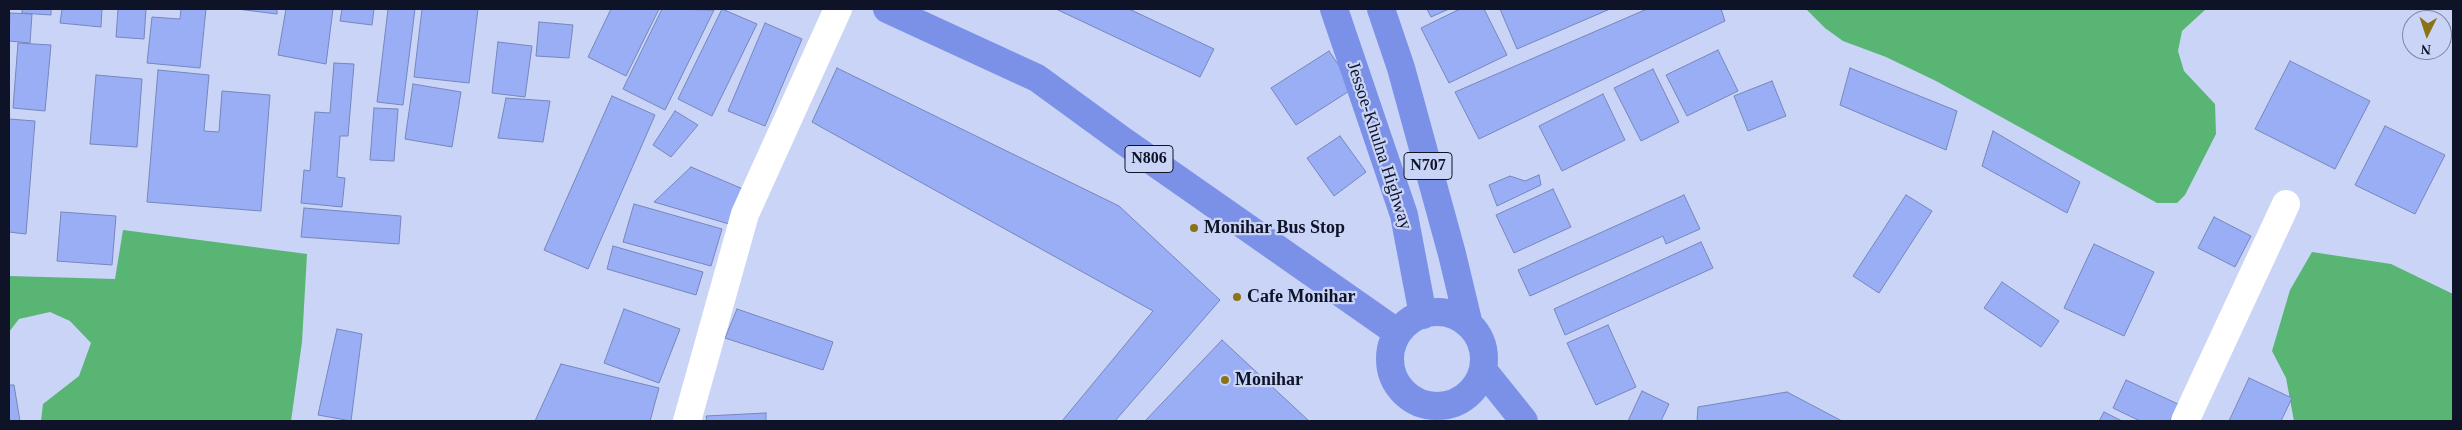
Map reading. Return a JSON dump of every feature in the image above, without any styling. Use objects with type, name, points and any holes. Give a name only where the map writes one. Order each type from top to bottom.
[{"type":"highway","name":"N806","points":[[887,9],[1037,78],[1122,140],[1398,333]]},
{"type":"highway","name":"Jessoe-Khulna Highway","points":[[1334,9],[1404,215],[1423,315]]},
{"type":"highway","name":"N707","points":[[1381,9],[1401,68],[1452,254],[1469,325],[1479,338],[1484,354],[1483,370]]},
{"type":"highway","points":[[1469,325],[1456,316],[1440,313],[1423,315],[1409,322],[1398,333],[1391,348],[1390,364],[1394,380],[1404,393],[1439,414],[1450,404],[1465,397],[1476,386],[1483,370],[1524,421]]},
{"type":"street","points":[[687,421],[745,214],[838,9]]},
{"type":"street","points":[[2185,421],[2286,204]]},
{"type":"shaded area","points":[[1806,9],[2206,9],[2182,31],[2178,51],[2184,71],[2215,104],[2216,134],[2185,195],[2177,203],[2157,203],[1936,81],[1886,57],[1843,41],[1825,28]]},
{"type":"shaded area","points":[[123,230],[307,254],[302,342],[291,421],[41,421],[43,404],[79,376],[91,343],[70,321],[50,312],[19,319],[9,332],[9,276],[115,279]]},
{"type":"shaded area","points":[[2312,252],[2391,264],[2453,294],[2453,421],[2294,421],[2286,378],[2272,351],[2290,290]]},
{"type":"building","points":[[22,9],[51,9],[51,15],[22,13]]},
{"type":"building","points":[[62,9],[102,9],[101,27],[60,23]]},
{"type":"building","points":[[118,9],[146,9],[144,39],[116,37]]},
{"type":"building","points":[[181,9],[206,9],[200,68],[147,63],[152,17],[180,19]]},
{"type":"building","points":[[237,9],[277,9],[277,14]]},
{"type":"building","points":[[286,9],[333,9],[326,64],[278,55]]},
{"type":"building","points":[[342,9],[374,9],[372,25],[340,21]]},
{"type":"building","points":[[388,9],[415,9],[403,105],[377,102]]},
{"type":"building","points":[[422,9],[478,9],[469,83],[414,77]]},
{"type":"building","points":[[611,9],[659,9],[626,76],[588,57]]},
{"type":"building","points":[[662,9],[714,10],[665,110],[623,89]]},
{"type":"building","points":[[722,9],[757,24],[712,116],[678,99]]},
{"type":"building","points":[[1056,9],[1129,9],[1214,49],[1200,77]]},
{"type":"building","points":[[1427,9],[1449,9],[1431,17]]},
{"type":"building","points":[[1460,9],[1484,9],[1507,55],[1449,83],[1421,28]]},
{"type":"building","points":[[1500,9],[1610,9],[1517,49]]},
{"type":"building","points":[[1647,9],[1721,9],[1725,21],[1479,139],[1455,92]]},
{"type":"building","points":[[10,13],[32,14],[30,43],[9,41]]},
{"type":"building","points":[[539,22],[573,25],[569,58],[536,56]]},
{"type":"building","points":[[765,23],[802,39],[765,126],[728,111]]},
{"type":"building","points":[[498,42],[532,46],[525,97],[492,93]]},
{"type":"building","points":[[18,43],[51,45],[45,111],[13,108]]},
{"type":"building","points":[[1718,50],[1738,91],[1687,116],[1666,75]]},
{"type":"building","points":[[1329,51],[1354,88],[1296,125],[1271,88]]},
{"type":"building","points":[[2290,61],[2370,101],[2335,169],[2255,129]]},
{"type":"building","points":[[334,63],[354,64],[348,136],[340,136],[337,177],[345,178],[342,207],[301,203],[304,170],[310,171],[315,112],[330,113]]},
{"type":"building","points":[[837,68],[1119,206],[1220,300],[1115,421],[1062,421],[1153,311],[812,122]]},
{"type":"building","points":[[1850,68],[1957,111],[1946,150],[1840,105]]},
{"type":"building","points":[[1653,69],[1679,122],[1641,141],[1614,88]]},
{"type":"building","points":[[158,70],[209,75],[204,131],[219,132],[222,91],[270,95],[261,211],[147,202]]},
{"type":"building","points":[[96,75],[142,79],[137,147],[90,144]]},
{"type":"building","points":[[1772,81],[1786,116],[1748,131],[1734,96]]},
{"type":"building","points":[[413,84],[461,92],[452,147],[405,139]]},
{"type":"building","points":[[1603,94],[1625,140],[1562,171],[1539,126]]},
{"type":"building","points":[[612,96],[655,115],[588,269],[544,250]]},
{"type":"building","points":[[506,98],[550,101],[543,142],[498,138]]},
{"type":"building","points":[[374,108],[398,109],[394,161],[370,160]]},
{"type":"building","points":[[675,111],[698,125],[671,157],[653,145]]},
{"type":"building","points":[[9,119],[35,121],[26,234],[9,232]]},
{"type":"building","points":[[2385,126],[2445,155],[2415,214],[2355,185]]},
{"type":"building","points":[[1993,131],[2080,182],[2067,213],[1982,166]]},
{"type":"building","points":[[1340,136],[1366,172],[1334,196],[1307,158]]},
{"type":"building","points":[[691,167],[743,189],[729,224],[654,202]]},
{"type":"building","points":[[1539,175],[1541,185],[1497,206],[1489,185],[1510,176],[1525,181]]},
{"type":"building","points":[[1553,189],[1571,227],[1514,253],[1496,215]]},
{"type":"building","points":[[1684,195],[1700,229],[1666,244],[1663,236],[1530,296],[1518,270]]},
{"type":"building","points":[[1906,195],[1932,211],[1879,293],[1853,276]]},
{"type":"building","points":[[634,204],[722,229],[711,266],[623,242]]},
{"type":"building","points":[[304,208],[401,216],[399,244],[301,237]]},
{"type":"building","points":[[61,212],[116,216],[112,265],[57,261]]},
{"type":"building","points":[[2214,217],[2251,236],[2235,267],[2198,248]]},
{"type":"building","points":[[1701,242],[1713,268],[1565,335],[1554,309]]},
{"type":"building","points":[[2094,244],[2154,272],[2124,336],[2064,308]]},
{"type":"building","points":[[613,246],[703,272],[696,295],[607,269]]},
{"type":"building","points":[[2002,282],[2059,321],[2041,347],[1984,308]]},
{"type":"building","points":[[624,309],[680,329],[659,383],[604,363]]},
{"type":"building","points":[[737,309],[833,342],[823,370],[725,338]]},
{"type":"building","points":[[1608,325],[1636,387],[1596,405],[1567,343]]},
{"type":"building","points":[[337,329],[362,334],[351,421],[318,415]]},
{"type":"building","name":"Monihar","points":[[1222,340],[1309,421],[1145,421]]},
{"type":"building","points":[[561,364],[659,388],[650,421],[535,421]]},
{"type":"building","points":[[2249,378],[2292,398],[2281,421],[2229,421]]},
{"type":"building","points":[[2126,380],[2178,404],[2170,421],[2140,421],[2113,408]]},
{"type":"building","points":[[9,385],[14,385],[20,421],[9,421]]},
{"type":"building","points":[[1642,391],[1669,404],[1661,421],[1628,421]]},
{"type":"building","points":[[1787,392],[1842,421],[1697,421],[1698,407]]},
{"type":"building","points":[[2104,412],[2122,421],[2099,421]]},
{"type":"building","points":[[766,413],[766,421],[707,421],[706,416]]},
{"type":"place","name":"Monihar Bus Stop","points":[[1194,228]]},
{"type":"place","name":"Cafe Monihar","points":[[1237,297]]},
{"type":"place","name":"Monihar","points":[[1225,380]]}]
